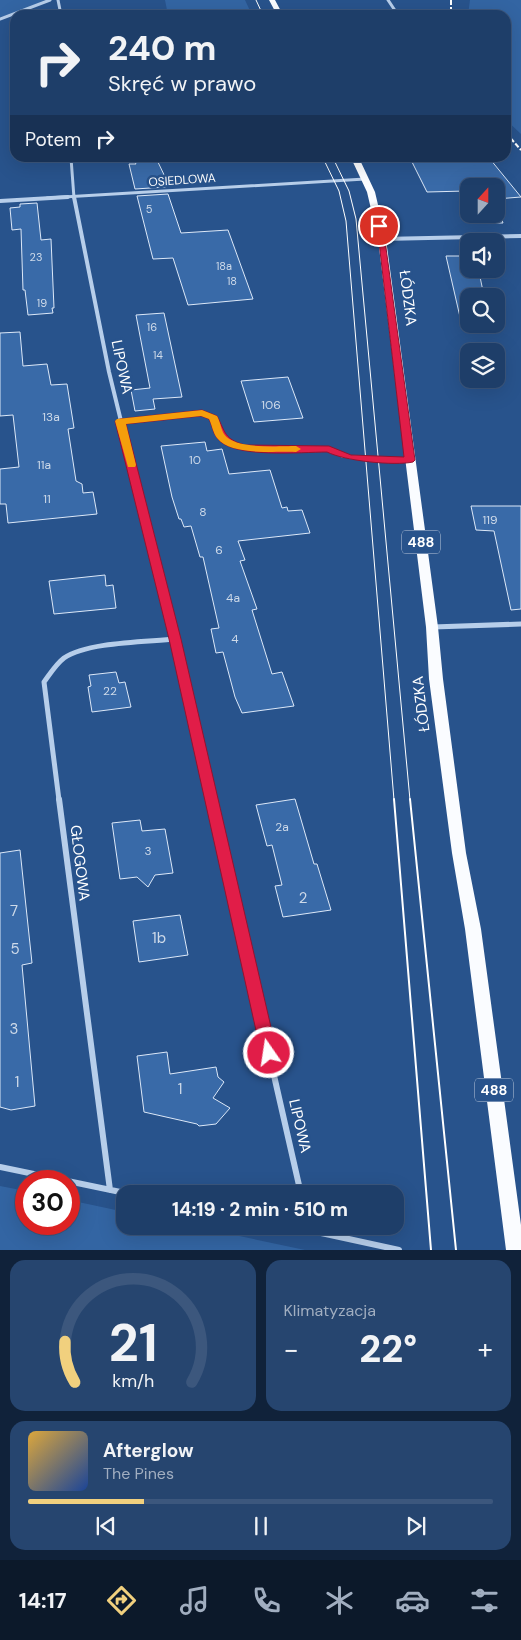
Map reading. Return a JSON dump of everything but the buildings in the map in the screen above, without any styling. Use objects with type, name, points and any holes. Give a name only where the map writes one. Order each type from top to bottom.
[{"type":"main road","name":"ŁÓDZKA","points":[[357,162],[366,179],[377,213],[382,239],[459,853],[473,929],[516,1250]]},
{"type":"street","points":[[24,10],[50,0]]},
{"type":"street","name":"LIPOWA","points":[[72,162],[76,196],[75,205],[120,421],[175,639],[299,1185]]},
{"type":"street","name":"OSIEDLOWA","points":[[0,201],[366,179]]},
{"type":"street","points":[[382,239],[521,236]]},
{"type":"street","points":[[432,627],[521,624]]},
{"type":"street","name":"GŁOGOWA","points":[[110,1190],[44,682],[53,669],[66,657],[78,653],[91,649],[175,639]]},
{"type":"street","points":[[0,1167],[116,1191]]},
{"type":"street","points":[[338,1235],[399,1250]]},
{"type":"lane","points":[[120,421],[202,413],[214,418],[220,436],[230,444],[245,448],[329,449],[342,456],[351,458],[410,460]]},
{"type":"shaded area","points":[[0,0],[45,0],[23,10],[10,10],[10,15],[0,17]]},
{"type":"shaded area","points":[[165,0],[245,0],[250,10],[167,10]]},
{"type":"shaded area","points":[[470,0],[521,0],[521,134],[511,125],[511,10],[469,10]]},
{"type":"shaded area","points":[[0,1186],[15,1189],[15,1235],[80,1235],[80,1202],[116,1210],[116,1235],[234,1235],[305,1250],[0,1250]]},
{"type":"tram line","points":[[256,0],[261,10]]},
{"type":"tram line","points":[[325,162],[339,191],[346,221],[394,800]]},
{"type":"tram line","points":[[335,162],[349,191],[356,219],[410,800]]},
{"type":"tram line","points":[[394,799],[431,1250]]},
{"type":"tram line","points":[[410,799],[456,1250]]},
{"type":"railway","points":[[451,0],[451,10]]},
{"type":"railway","points":[[511,139],[521,150]]},
{"type":"slow traffic","points":[[131,465],[120,421],[202,413],[209,414],[214,418],[220,436],[230,444],[245,448],[296,449]]},
{"type":"route","points":[[269,1053],[175,639],[120,421],[202,413],[209,414],[214,418],[220,436],[230,444],[245,448],[329,449],[342,456],[351,458],[410,460],[379,226]]}]
